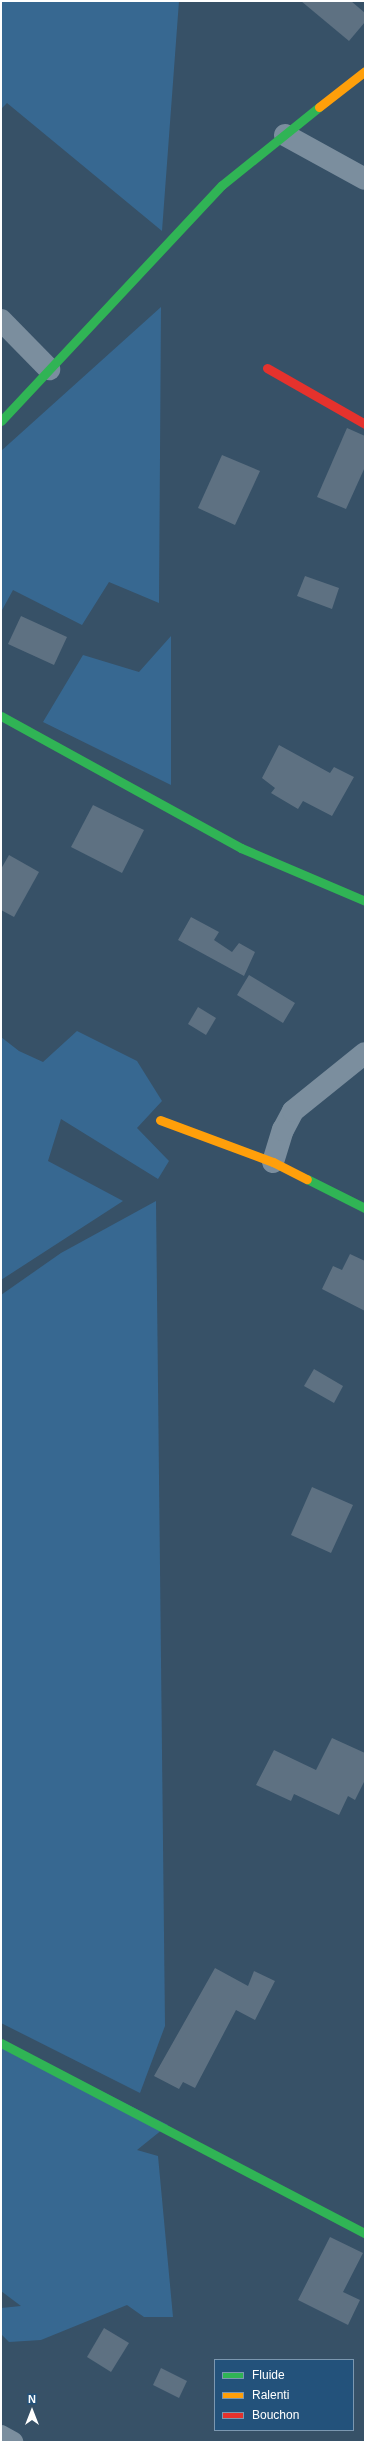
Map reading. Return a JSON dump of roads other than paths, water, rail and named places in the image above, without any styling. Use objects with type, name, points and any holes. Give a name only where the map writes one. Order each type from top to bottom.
[{"type":"street","points":[[1,421],[222,185],[365,71]]},
{"type":"street","points":[[285,135],[365,179]]},
{"type":"street","points":[[1,320],[49,369]]},
{"type":"street","points":[[267,368],[365,424]]},
{"type":"street","points":[[1,716],[241,848],[365,901]]},
{"type":"street","points":[[273,1162],[283,1130],[294,1111],[365,1053]]},
{"type":"street","points":[[160,1120],[273,1162],[365,1208]]},
{"type":"street","points":[[1,2043],[365,2233]]},
{"type":"street","points":[[1,2436],[12,2442]]}]
